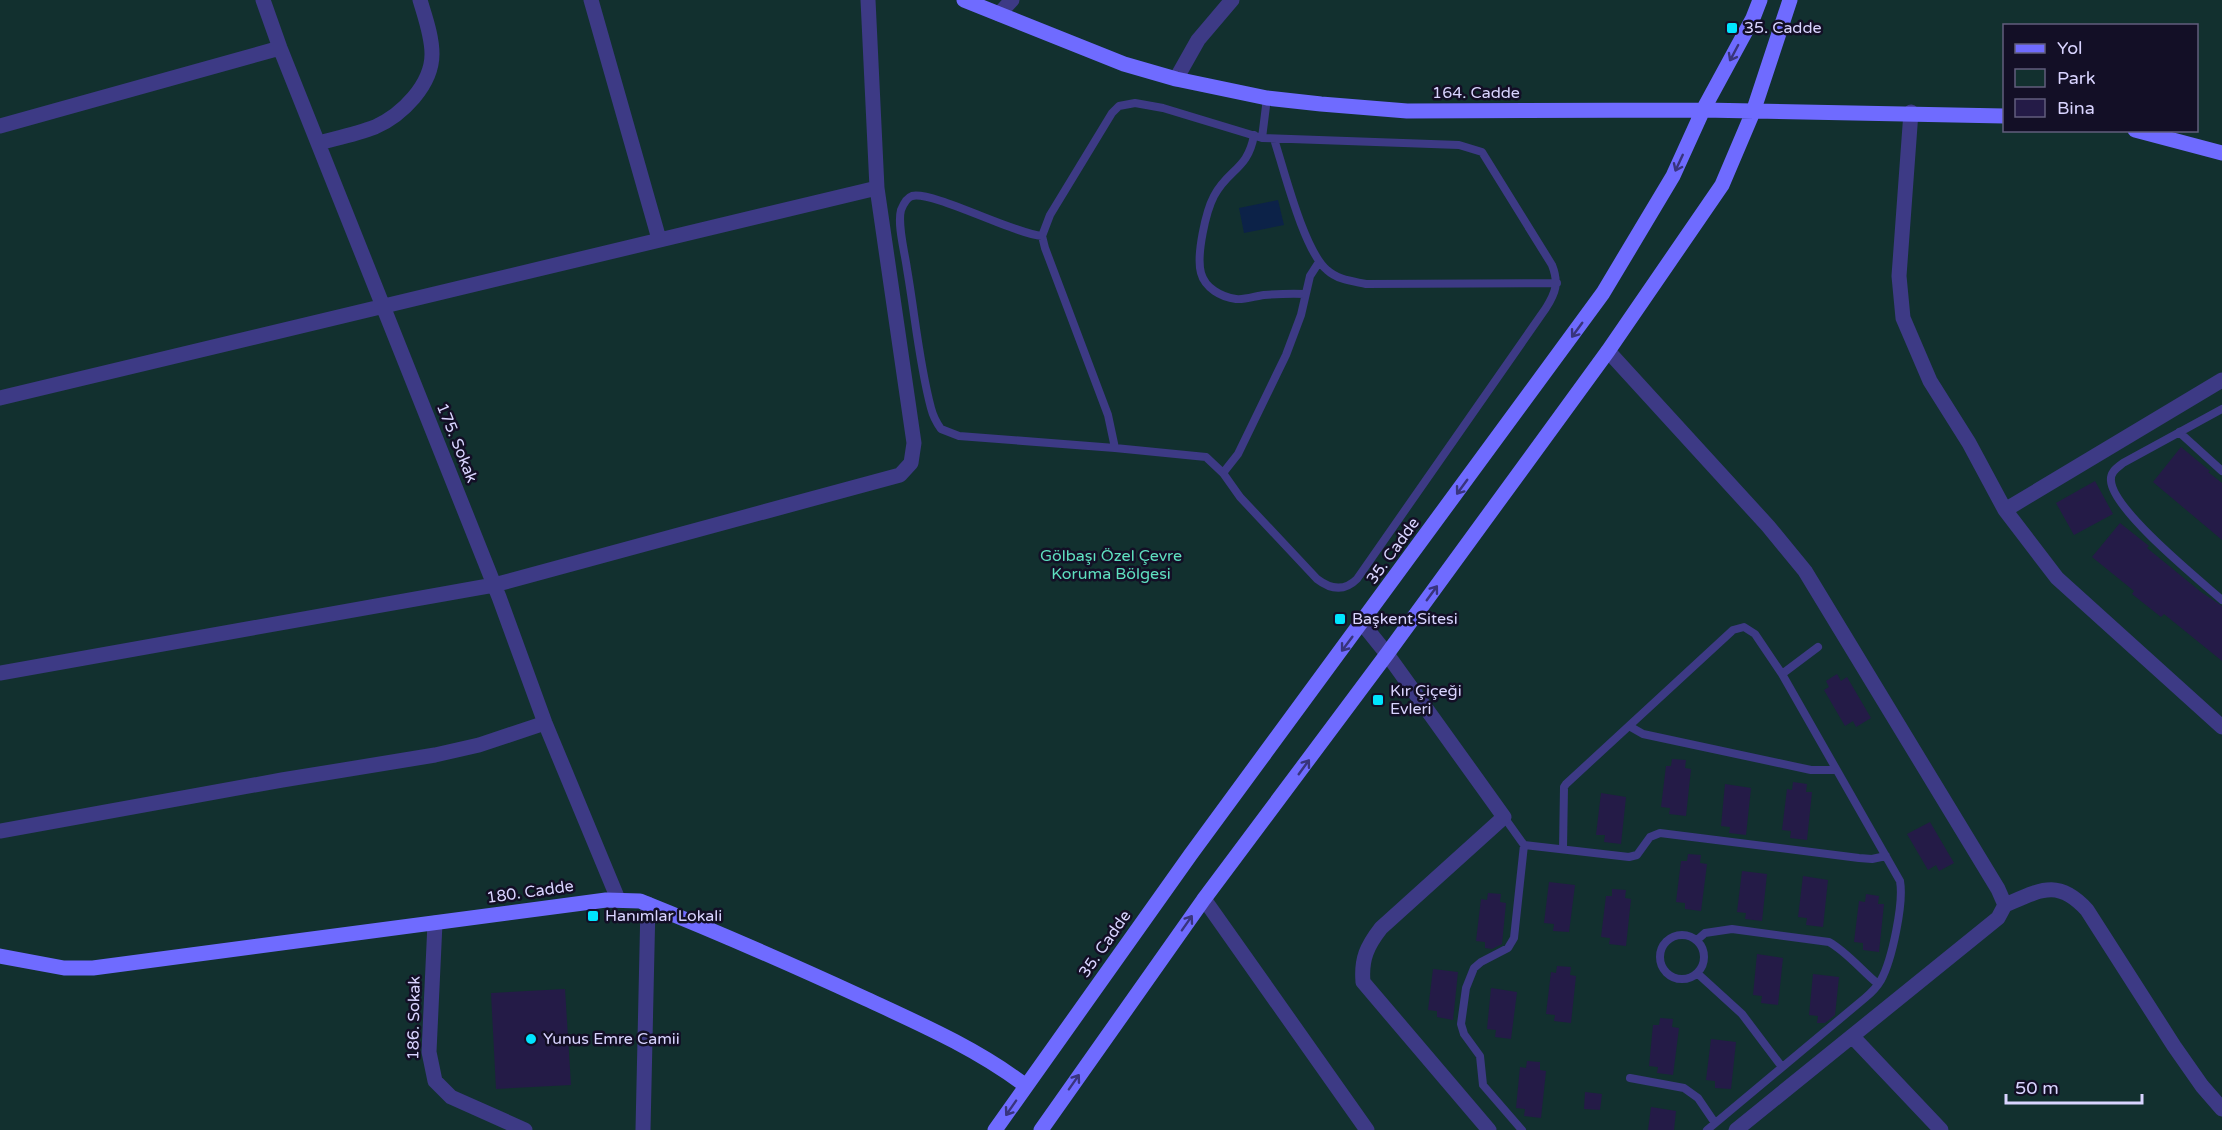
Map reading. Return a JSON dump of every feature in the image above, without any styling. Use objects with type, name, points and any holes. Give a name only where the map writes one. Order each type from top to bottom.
[{"type":"street","name":"175. Sokak","points":[[263,0],[280,48],[494,585],[545,723],[618,899]]},
{"type":"street","points":[[318,143],[375,127],[391,118],[417,95],[426,77],[432,56],[431,42],[420,0]]},
{"type":"street","points":[[591,0],[659,239]]},
{"type":"street","points":[[0,673],[494,585],[900,475],[908,468],[914,455],[914,443],[877,188],[868,0]]},
{"type":"street","name":"164. Cadde","points":[[964,0],[1124,64],[1176,79],[1267,98],[1407,111],[1703,110],[1911,112],[2003,116]]},
{"type":"street","points":[[999,14],[1012,0]]},
{"type":"street","points":[[1176,79],[1198,40],[1232,0]]},
{"type":"street","name":"35. Cadde","points":[[995,1130],[1191,854],[1603,293],[1673,176],[1703,110],[1753,18],[1760,0]]},
{"type":"street","points":[[1041,1130],[1204,899],[1387,654],[1608,351],[1722,185],[1753,112],[1790,0]]},
{"type":"street","points":[[0,126],[280,48]]},
{"type":"street","points":[[1911,112],[1899,276],[1903,318],[1930,381],[1969,443],[2005,510],[2057,578],[2222,727]]},
{"type":"street","points":[[2143,132],[2222,153]]},
{"type":"street","points":[[0,398],[877,188]]},
{"type":"street","points":[[1608,351],[1768,526],[1805,571],[1998,888],[2005,905]]},
{"type":"street","points":[[2005,510],[2222,380]]},
{"type":"street","points":[[1362,623],[1387,654],[1504,817],[1381,928],[1369,943],[1361,967],[1363,982],[1490,1130]]},
{"type":"street","points":[[0,831],[435,755],[479,745],[545,723]]},
{"type":"street","points":[[1736,1130],[1998,918],[2005,905],[2051,888],[2065,891],[2076,898],[2087,910],[2174,1046],[2202,1086],[2222,1108]]},
{"type":"street","name":"180. Cadde","points":[[0,957],[64,968],[93,968],[618,899],[640,901],[768,954],[929,1028],[964,1046],[1026,1086]]},
{"type":"street","points":[[1204,899],[1367,1130]]},
{"type":"street","points":[[643,1130],[648,904]]},
{"type":"street","name":"186. Sokak","points":[[435,923],[429,1052],[435,1081],[451,1097],[525,1130]]},
{"type":"street","points":[[1852,1036],[1941,1130]]},
{"type":"lane","points":[[1267,98],[1258,137],[1249,156],[1222,184],[1209,207],[1204,227],[1201,272],[1206,283],[1215,291],[1238,299],[1264,295],[1305,294]]},
{"type":"lane","points":[[1042,236],[1012,228],[932,199],[912,196],[904,204],[901,217],[903,242],[931,410],[941,429],[959,436],[1206,457],[1223,473],[1240,497],[1317,579],[1335,588],[1352,584],[1417,495],[1539,318],[1556,292],[1557,283],[1552,265],[1482,152],[1459,145],[1258,137],[1163,108],[1135,103],[1119,106],[1112,113],[1050,215],[1042,236],[1108,415],[1115,448]]},
{"type":"lane","points":[[1274,139],[1311,251],[1319,262],[1337,277],[1366,284],[1557,283]]},
{"type":"lane","points":[[1223,473],[1233,463],[1286,355],[1297,325],[1310,276],[1319,262]]},
{"type":"lane","points":[[2222,409],[2123,463],[2112,475],[2111,483],[2117,497],[2142,527],[2222,600]]},
{"type":"lane","points":[[2179,432],[2222,471]]},
{"type":"lane","points":[[1563,849],[1564,788],[1738,627],[1744,627],[1755,634],[1782,674],[1900,881],[1902,897],[1889,954],[1878,984],[1865,998],[1707,1130]]},
{"type":"lane","points":[[1782,674],[1818,647]]},
{"type":"lane","points":[[1629,726],[1643,734],[1812,770],[1836,770]]},
{"type":"lane","points":[[1504,817],[1524,845],[1514,938],[1508,948],[1474,968],[1466,988],[1461,1024],[1464,1034],[1480,1056],[1483,1085],[1522,1130]]},
{"type":"lane","points":[[1524,845],[1629,857],[1637,855],[1650,837],[1660,833],[1859,858],[1872,859],[1886,856]]},
{"type":"lane","points":[[1697,940],[1705,933],[1732,929],[1829,942],[1878,984]]},
{"type":"lane","points":[[1679,934],[1689,935],[1697,940],[1704,957],[1697,973],[1689,978],[1680,979],[1664,970],[1660,962],[1660,952],[1663,944],[1670,937],[1679,934]]},
{"type":"lane","points":[[1697,973],[1742,1014],[1782,1067]]},
{"type":"lane","points":[[1630,1078],[1691,1091],[1715,1123]]},
{"type":"green space","name":"Gölbaşı Özel Çevre Koruma Bölgesi","points":[[0,0],[2222,0],[2222,1130],[0,1130]]},
{"type":"water","points":[[1278,200],[1284,225],[1244,233],[1239,208]]},
{"type":"building","points":[[2181,447],[2222,483],[2222,540],[2153,482]]},
{"type":"building","points":[[2095,481],[2113,514],[2074,535],[2056,503]]},
{"type":"building","points":[[2120,523],[2201,592],[2222,606],[2222,661],[2164,614],[2161,617],[2132,594],[2134,591],[2092,557]]},
{"type":"building","points":[[1837,674],[1841,681],[1847,677],[1871,718],[1856,727],[1853,721],[1845,726],[1824,690],[1829,687],[1826,681]]},
{"type":"building","points":[[1672,759],[1686,760],[1685,768],[1691,769],[1686,816],[1669,814],[1670,808],[1661,807],[1666,766],[1671,766]]},
{"type":"building","points":[[1793,782],[1807,784],[1806,792],[1812,792],[1807,840],[1790,838],[1791,831],[1782,830],[1787,789],[1792,790]]},
{"type":"building","points":[[1725,784],[1751,788],[1746,835],[1729,833],[1730,827],[1721,826]]},
{"type":"building","points":[[1601,793],[1626,797],[1621,844],[1604,842],[1605,835],[1596,835]]},
{"type":"building","points":[[1930,822],[1954,863],[1939,871],[1936,865],[1928,870],[1907,834]]},
{"type":"building","points":[[1688,854],[1701,855],[1700,863],[1707,864],[1701,911],[1685,909],[1685,903],[1676,902],[1681,861],[1687,861]]},
{"type":"building","points":[[1742,871],[1767,874],[1762,921],[1745,919],[1746,913],[1737,912]]},
{"type":"building","points":[[1803,876],[1828,880],[1823,927],[1806,925],[1807,918],[1798,917]]},
{"type":"building","points":[[1549,882],[1575,885],[1569,932],[1553,931],[1554,924],[1544,923]]},
{"type":"building","points":[[1612,889],[1626,890],[1625,898],[1631,899],[1626,946],[1609,944],[1610,938],[1601,937],[1606,896],[1612,896]]},
{"type":"building","points":[[1488,893],[1501,894],[1500,902],[1506,903],[1502,944],[1492,949],[1485,948],[1485,942],[1476,941],[1481,899],[1487,900]]},
{"type":"building","points":[[1866,894],[1879,896],[1878,904],[1884,904],[1879,952],[1863,950],[1863,943],[1854,942],[1859,901],[1865,902]]},
{"type":"building","points":[[1757,954],[1783,958],[1778,1005],[1761,1003],[1762,996],[1753,995]]},
{"type":"building","points":[[1557,966],[1571,967],[1570,975],[1576,976],[1571,1023],[1554,1021],[1555,1015],[1546,1014],[1551,972],[1556,973]]},
{"type":"building","points":[[1433,969],[1458,972],[1453,1020],[1437,1017],[1437,1011],[1428,1010]]},
{"type":"building","points":[[1813,974],[1839,977],[1835,1015],[1825,1023],[1817,1023],[1818,1016],[1809,1015]]},
{"type":"building","points":[[1491,988],[1517,992],[1511,1039],[1495,1037],[1496,1030],[1487,1029]]},
{"type":"building","name":"Yunus Emre Camii","points":[[565,989],[571,1085],[496,1089],[491,993]]},
{"type":"building","points":[[1660,1018],[1673,1019],[1672,1027],[1679,1028],[1673,1075],[1657,1073],[1658,1067],[1649,1066],[1653,1025],[1659,1025]]},
{"type":"building","points":[[1711,1039],[1736,1042],[1731,1089],[1715,1088],[1715,1081],[1706,1080]]},
{"type":"building","points":[[1527,1061],[1540,1062],[1540,1070],[1546,1071],[1541,1118],[1524,1116],[1525,1109],[1516,1108],[1520,1067],[1526,1068]]},
{"type":"building","points":[[1585,1092],[1602,1094],[1600,1110],[1584,1109]]},
{"type":"building","points":[[1651,1107],[1676,1111],[1674,1130],[1648,1130]]},
{"type":"place","name":"35. Cadde","points":[[1732,28]]},
{"type":"place","name":"Başkent Sitesi","points":[[1340,619]]},
{"type":"place","name":"Kır Çiçeği Evleri","points":[[1378,700]]},
{"type":"place","name":"Hanımlar Lokali","points":[[593,916]]},
{"type":"place","name":"Yunus Emre Camii","points":[[531,1039]]}]
